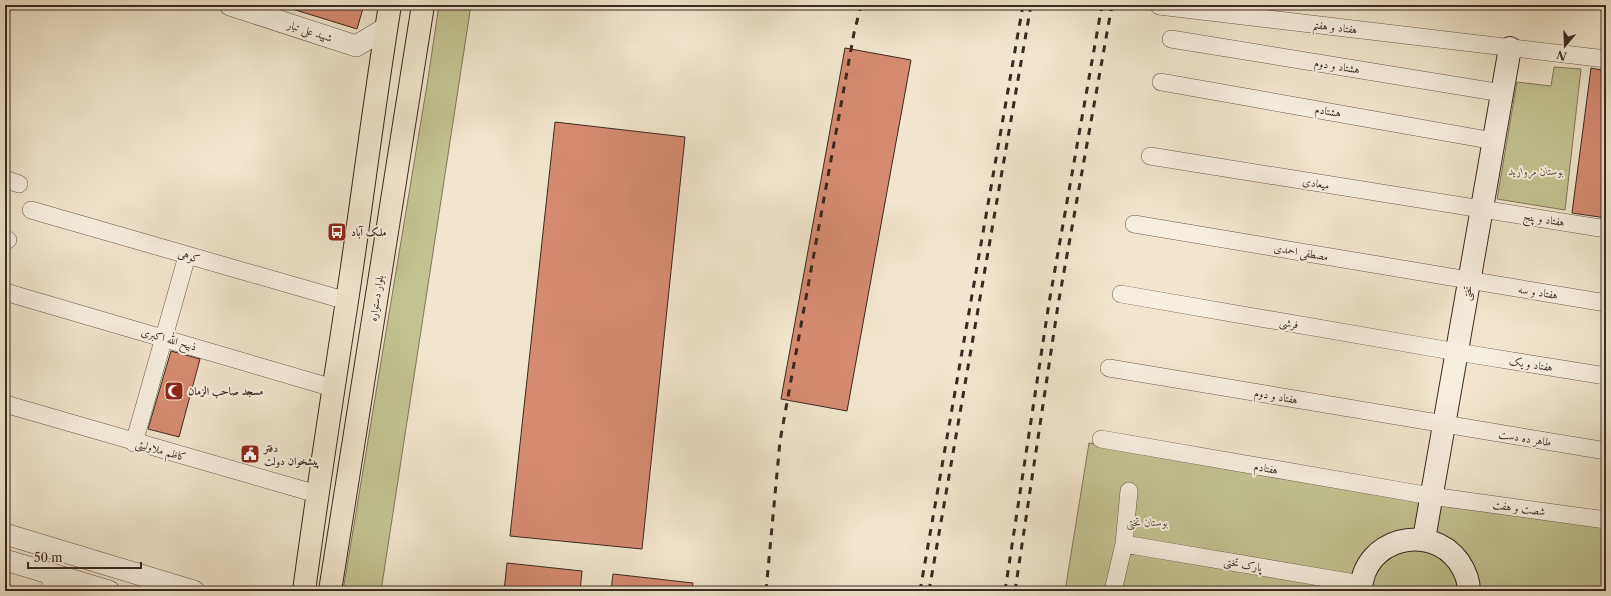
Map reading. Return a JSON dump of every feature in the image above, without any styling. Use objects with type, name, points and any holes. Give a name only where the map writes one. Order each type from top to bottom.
[{"type":"main road","points":[[304,591],[317,494],[390,5]]},
{"type":"main road","name":"بلوار دستواره","points":[[330,591],[423,5]]},
{"type":"main road","name":"تختی","points":[[1424,539],[1510,48]]},
{"type":"main road","points":[[1361,587],[1367,568],[1377,554],[1391,544],[1407,539],[1424,539],[1440,545],[1454,555],[1464,569],[1471,589]]},
{"type":"street","name":"شهید علی تبار","points":[[230,5],[356,46],[386,28]]},
{"type":"street","name":"هفتاد و هفتم","points":[[1159,6],[1606,59]]},
{"type":"street","name":"هشتاد و دوم","points":[[1171,39],[1502,93]]},
{"type":"street","name":"هشتادم","points":[[1161,82],[1494,141]]},
{"type":"street","name":"میعادی","points":[[1150,156],[1482,209]]},
{"type":"street","name":"هفتاد و پنج","points":[[1482,209],[1606,229]]},
{"type":"street","name":"کوهی","points":[[31,210],[347,301]]},
{"type":"street","name":"مصطفی احمدی","points":[[1134,224],[1469,281]]},
{"type":"street","points":[[134,443],[187,256]]},
{"type":"street","name":"هفتاد و سه","points":[[1469,281],[1606,303]]},
{"type":"street","name":"ذبیح الله اکبری","points":[[5,292],[333,388]]},
{"type":"street","name":"فرشی","points":[[1121,294],[1456,352]]},
{"type":"street","name":"هفتاد و یک","points":[[1456,352],[1606,376]]},
{"type":"street","name":"هفتاد و دوم","points":[[1109,368],[1444,425]]},
{"type":"street","name":"کاظم ملاولیئی","points":[[5,404],[134,443],[317,494]]},
{"type":"street","name":"طاهر ده دست","points":[[1444,425],[1606,451]]},
{"type":"street","name":"هفتادم","points":[[1101,440],[1431,496]]},
{"type":"street","points":[[1113,591],[1124,544],[1129,491]]},
{"type":"street","name":"شصت و هفت","points":[[1431,496],[1606,520]]},
{"type":"street","points":[[5,534],[194,591]]},
{"type":"street","name":"پارک تختی","points":[[1124,544],[1361,587]]},
{"type":"street","points":[[5,560],[51,583],[109,591]]},
{"type":"green space","points":[[439,5],[471,5],[381,591],[343,591],[427,85]]},
{"type":"green space","name":"بوستان مروارید","points":[[1554,67],[1581,69],[1565,210],[1497,199],[1517,82],[1551,86]]},
{"type":"green space","name":"بوستان تختی","points":[[1089,443],[1606,526],[1606,591],[1065,591]]},
{"type":"building","points":[[289,5],[364,5],[357,29],[289,8]]},
{"type":"building","points":[[845,48],[911,60],[847,411],[781,399]]},
{"type":"building","points":[[1591,68],[1606,71],[1606,218],[1572,213]]},
{"type":"building","points":[[555,122],[685,137],[642,549],[510,536]]},
{"type":"building","name":"مسجد صاحب الزمان","points":[[171,351],[200,359],[179,437],[148,429]]},
{"type":"building","points":[[507,563],[582,571],[580,591],[504,591]]},
{"type":"building","points":[[613,574],[693,583],[692,591],[611,591]]},
{"type":"railway","points":[[766,591],[780,441],[854,33],[861,5]]},
{"type":"railway","points":[[920,591],[1023,5]]},
{"type":"railway","points":[[929,591],[1031,5]]},
{"type":"railway","points":[[1005,591],[1049,303],[1102,5]]},
{"type":"railway","points":[[1015,591],[1058,305],[1112,5]]},
{"type":"place","name":"ملک آباد","points":[[337,232]]},
{"type":"place","name":"مسجد صاحب الزمان","points":[[174,391]]},
{"type":"place","name":"دفتر پیشخوان دولت","points":[[250,454]]}]
